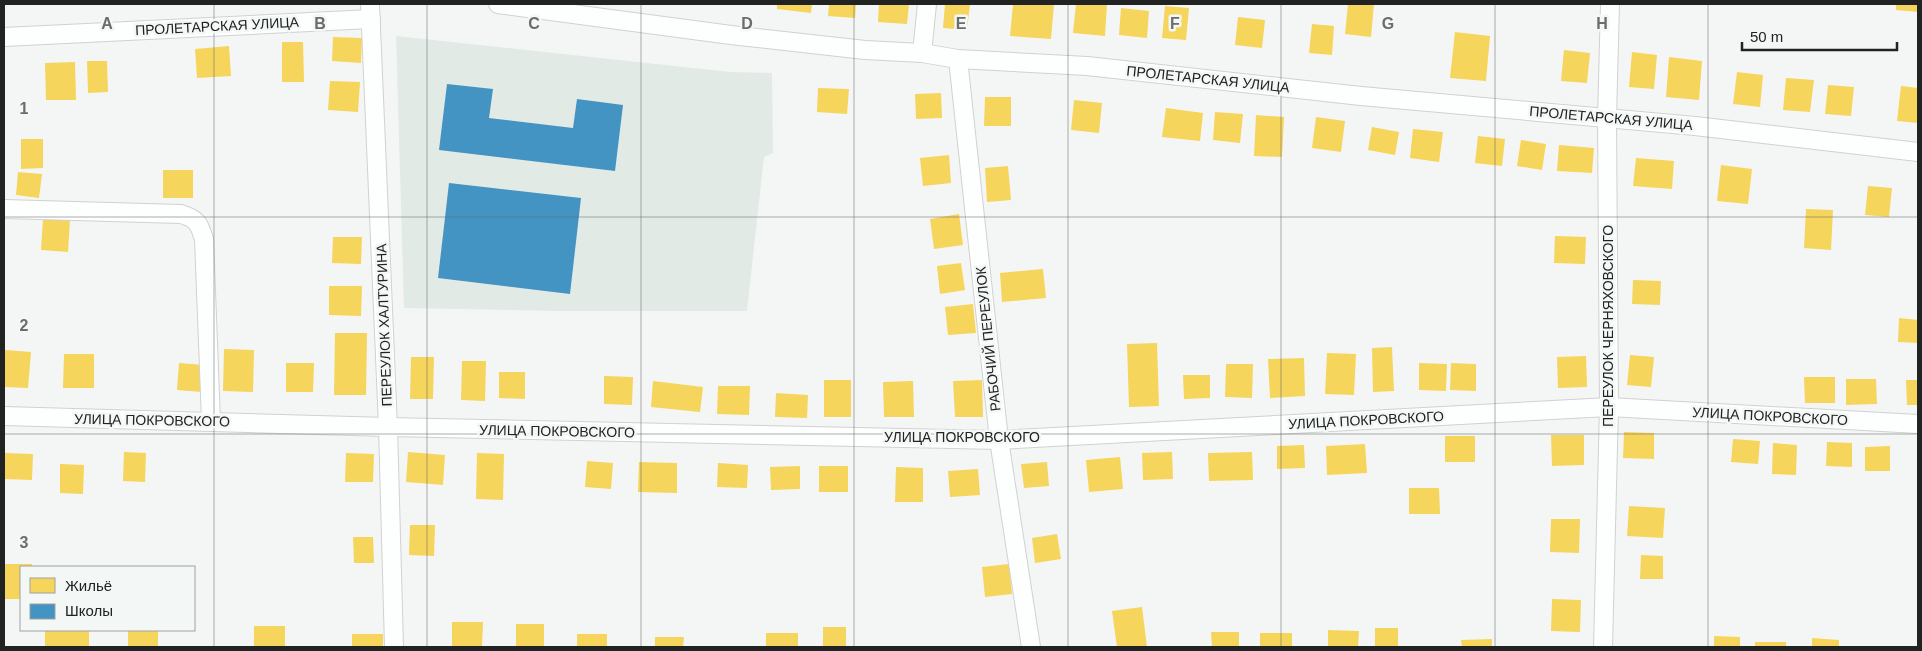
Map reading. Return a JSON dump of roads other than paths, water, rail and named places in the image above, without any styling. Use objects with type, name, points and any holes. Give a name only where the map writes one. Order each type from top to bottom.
[{"type":"street","name":"ПРОЛЕТАРСКАЯ УЛИЦА","points":[[498,4],[741,36],[865,50],[922,53],[958,59],[1087,66],[1361,96],[1695,126],[1918,152]]},
{"type":"street","points":[[922,53],[927,4]]},
{"type":"street","name":"ПЕРЕУЛОК ЧЕРНЯХОВСКОГО","points":[[1603,647],[1609,407],[1607,118],[1610,4]]},
{"type":"street","name":"ПРОЛЕТАРСКАЯ УЛИЦА","points":[[4,37],[371,11]]},
{"type":"street","name":"ПЕРЕУЛОК ХАЛТУРИНА","points":[[371,11],[388,427],[394,647]]},
{"type":"street","name":"РАБОЧИЙ ПЕРЕУЛОК","points":[[958,59],[999,440],[1031,647]]},
{"type":"street","points":[[4,209],[180,214],[192,218],[200,226],[204,239],[211,421]]},
{"type":"street","name":"УЛИЦА ПОКРОВСКОГО","points":[[4,416],[388,427],[999,440],[1609,407],[1918,424]]}]
